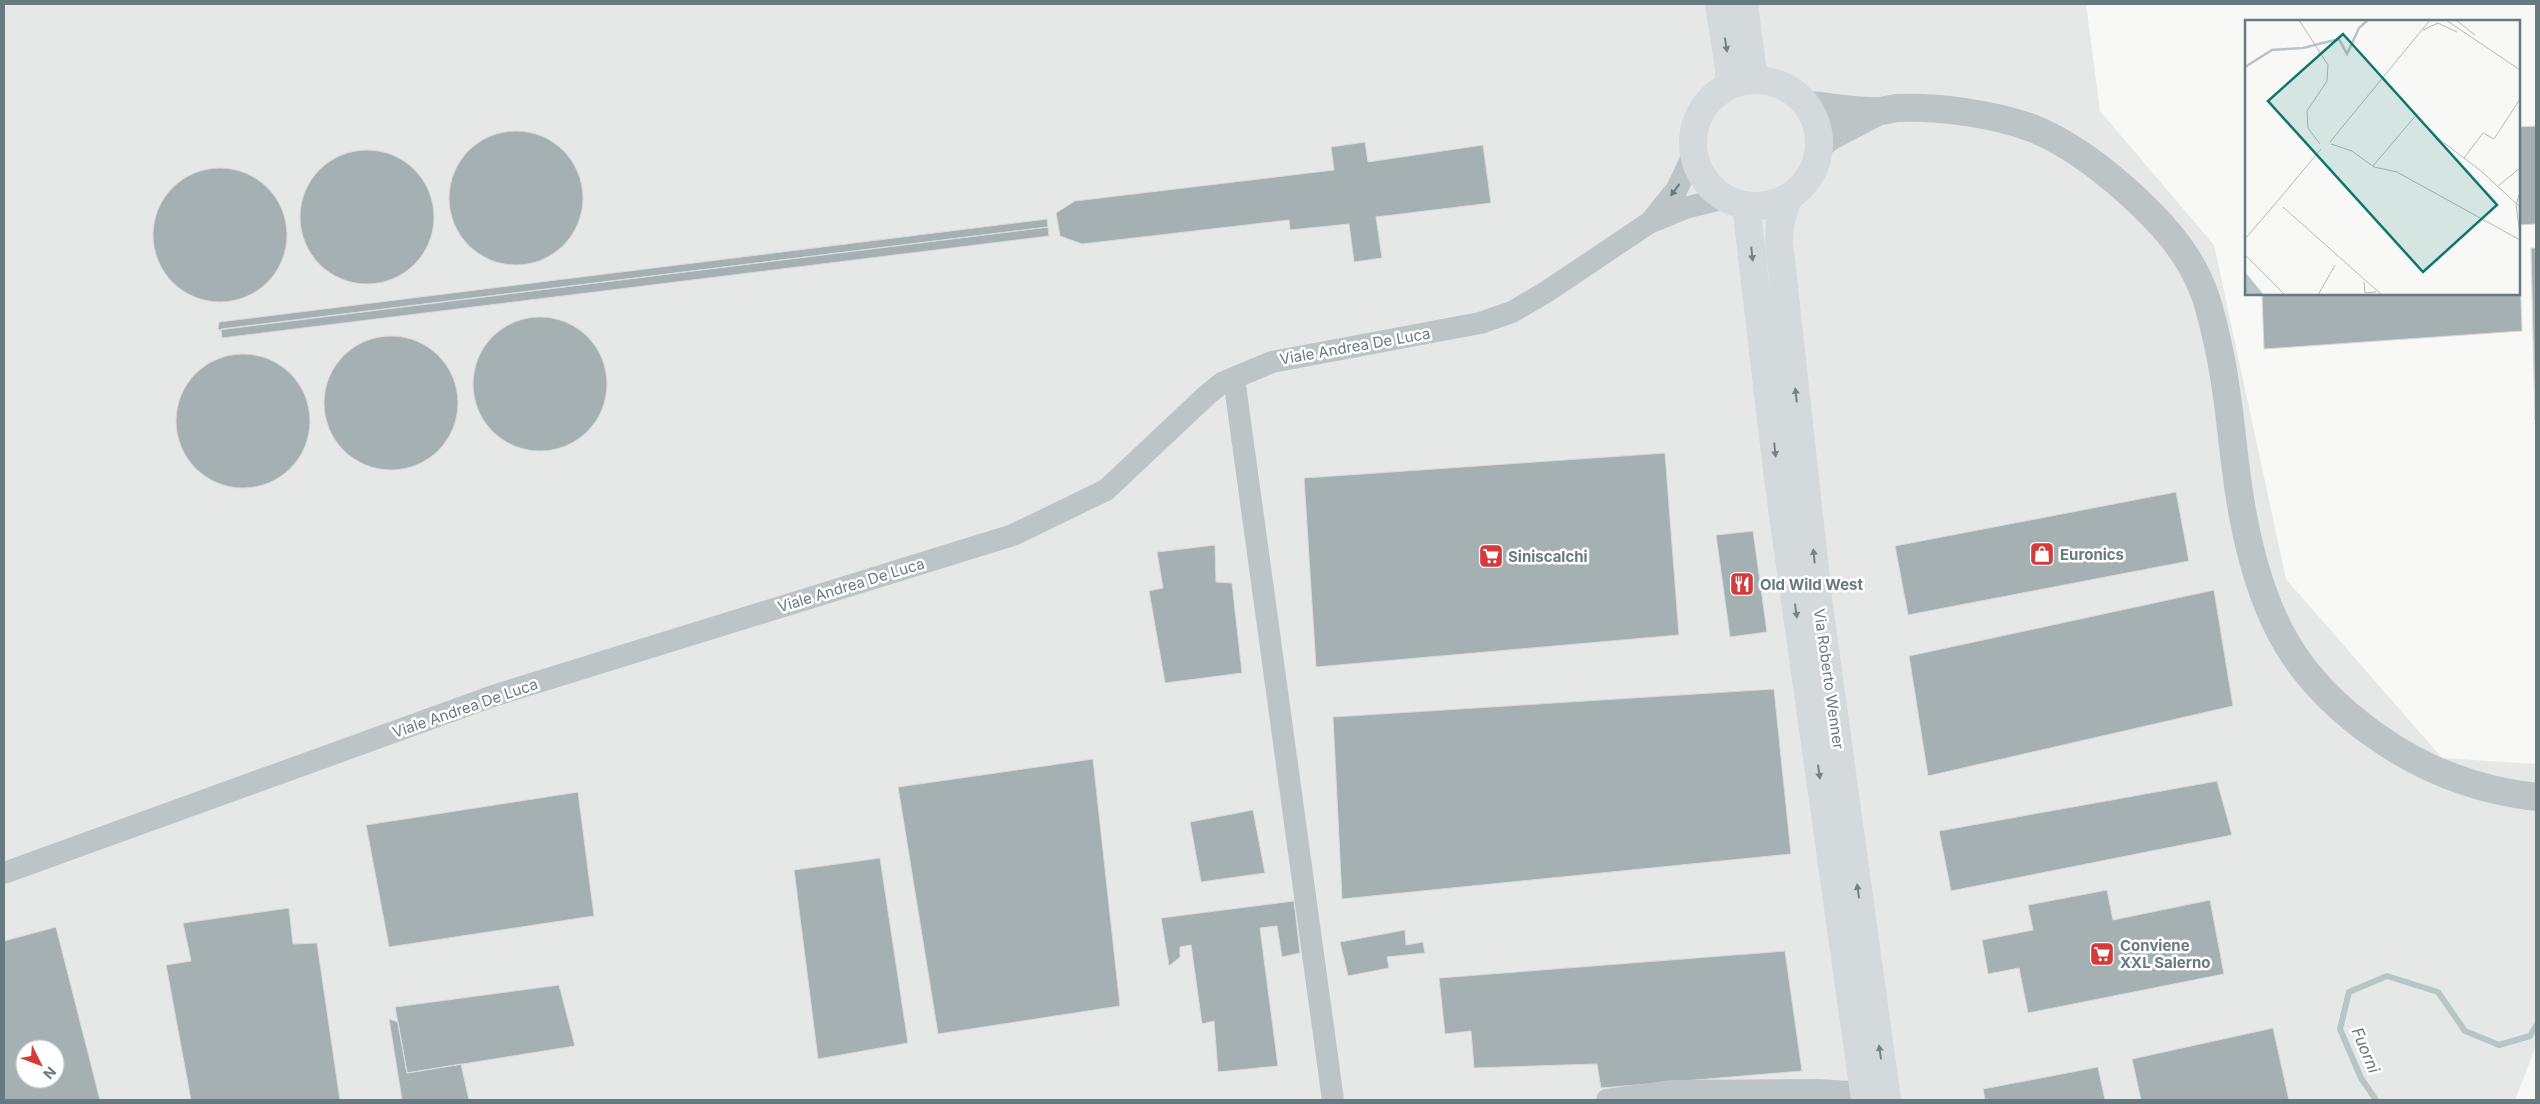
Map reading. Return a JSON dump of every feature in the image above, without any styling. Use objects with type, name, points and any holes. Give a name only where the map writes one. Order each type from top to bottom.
[{"type":"main road","points":[[1719,4],[1729,68],[1741,83]]},
{"type":"main road","points":[[1741,83],[1744,4]]},
{"type":"main road","points":[[1741,83],[1778,84],[1798,96],[1806,104],[1815,121],[1819,145],[1817,158],[1807,181],[1788,198],[1767,205],[1735,202],[1708,184],[1701,174],[1694,153],[1693,142],[1698,119],[1710,100],[1741,83]]},
{"type":"main road","name":"Via Roberto Wenner","points":[[1788,198],[1780,224],[1779,242],[1872,1098]]},
{"type":"main road","name":"Via Roberto Wenner","points":[[1735,202],[1872,1098]]},
{"type":"street","points":[[1806,104],[1876,112]]},
{"type":"street","points":[[1819,145],[1831,136],[1876,112],[1896,108],[1928,109],[1994,118],[2031,128],[2087,159],[2144,206],[2175,240],[2203,289],[2226,380],[2244,525],[2263,596],[2276,627],[2290,652],[2328,697],[2361,725],[2416,762],[2468,784],[2504,793],[2536,797]]},
{"type":"street","points":[[1650,223],[1677,189],[1694,153]]},
{"type":"street","points":[[1650,223],[1685,208],[1735,202]]},
{"type":"street","name":"Viale Andrea De Luca","points":[[4,873],[493,696],[1013,535],[1106,490],[1207,395],[1234,378],[1272,362],[1480,323],[1512,312],[1561,283],[1650,223]]},
{"type":"street","points":[[1234,378],[1333,1100]]},
{"type":"street","points":[[1607,1100],[1674,1091],[1819,1090],[1872,1098]]},
{"type":"shaded area","points":[[4,4],[2086,4],[2100,111],[2214,245],[2286,579],[2442,758],[2536,764],[2536,1046],[2515,1100],[4,1100]]},
{"type":"building","points":[[2536,126],[2536,224],[2520,225],[2520,127]]},
{"type":"building","points":[[516,131],[542,136],[553,142],[563,151],[572,161],[578,172],[583,198],[578,224],[572,235],[563,245],[553,254],[542,260],[516,265],[490,260],[479,254],[469,245],[460,235],[454,224],[449,198],[454,172],[460,161],[469,151],[479,142],[490,136]]},
{"type":"building","points":[[1365,142],[1368,162],[1483,145],[1491,203],[1376,217],[1382,258],[1354,262],[1349,224],[1290,230],[1289,220],[1082,244],[1060,236],[1056,213],[1075,201],[1334,170],[1331,147]]},
{"type":"building","points":[[367,150],[392,155],[414,170],[429,192],[434,217],[429,242],[414,264],[392,279],[367,284],[342,279],[320,264],[305,242],[300,217],[305,192],[320,170],[342,155]]},
{"type":"building","points":[[220,168],[245,173],[267,188],[282,210],[287,235],[282,260],[267,282],[245,297],[220,302],[195,297],[173,282],[158,260],[153,235],[158,210],[173,188],[195,173]]},
{"type":"building","points":[[1047,219],[1048,227],[218,330],[219,322]]},
{"type":"building","points":[[1048,227],[1049,236],[222,338],[221,329]]},
{"type":"building","points":[[2531,248],[2536,248],[2535,420]]},
{"type":"building","points":[[2520,270],[2522,331],[2264,349],[2262,295],[2520,295]]},
{"type":"building","points":[[540,317],[566,322],[577,328],[587,337],[596,347],[602,358],[607,384],[602,410],[596,421],[587,431],[577,440],[566,446],[540,451],[514,446],[503,440],[493,431],[484,421],[478,410],[473,384],[478,358],[484,347],[493,337],[503,328],[514,322]]},
{"type":"building","points":[[391,336],[417,341],[428,347],[438,356],[447,366],[453,377],[458,403],[453,429],[447,440],[438,450],[428,459],[417,465],[391,470],[365,465],[354,459],[344,450],[335,440],[329,429],[324,403],[329,377],[335,366],[344,356],[354,347],[365,341]]},
{"type":"building","points":[[243,354],[269,359],[280,365],[290,374],[299,384],[305,395],[310,421],[305,447],[299,458],[290,468],[280,477],[269,483],[243,488],[217,483],[206,477],[196,468],[187,458],[181,447],[176,421],[181,395],[187,384],[196,374],[206,365],[217,359]]},
{"type":"building","name":"Siniscalchi","points":[[1665,453],[1679,635],[1316,667],[1304,478]]},
{"type":"building","name":"Euronics","points":[[2176,492],[2189,561],[1908,615],[1895,546]]},
{"type":"building","name":"Old Wild West","points":[[1753,531],[1767,632],[1730,637],[1716,535]]},
{"type":"building","points":[[1215,545],[1216,582],[1232,583],[1242,673],[1165,683],[1149,591],[1163,588],[1157,552]]},
{"type":"building","points":[[2214,590],[2233,706],[1928,776],[1909,656]]},
{"type":"building","points":[[1774,689],[1791,854],[1342,899],[1333,717]]},
{"type":"building","points":[[1093,759],[1120,1006],[938,1034],[898,787]]},
{"type":"building","points":[[2217,781],[2232,835],[1951,891],[1939,831]]},
{"type":"building","points":[[578,792],[594,916],[389,947],[366,825]]},
{"type":"building","points":[[1253,810],[1265,873],[1201,882],[1190,822]]},
{"type":"building","points":[[880,858],[908,1043],[818,1059],[794,870]]},
{"type":"building","name":"Conviene XXL Salerno","points":[[2107,890],[2113,920],[2210,900],[2224,974],[2028,1013],[2019,968],[1988,974],[1982,940],[2033,930],[2028,905]]},
{"type":"building","points":[[1294,901],[1300,953],[1282,957],[1277,926],[1260,928],[1278,1066],[1218,1072],[1214,1021],[1202,1024],[1191,945],[1180,947],[1180,957],[1169,966],[1161,918]]},
{"type":"building","points":[[289,908],[293,944],[317,943],[340,1100],[191,1100],[166,965],[191,961],[183,923]]},
{"type":"building","points":[[56,927],[100,1100],[4,1100],[4,941]]},
{"type":"building","points":[[1405,930],[1406,945],[1423,942],[1425,953],[1387,957],[1389,968],[1348,976],[1340,942]]},
{"type":"building","points":[[1785,951],[1802,1071],[1601,1088],[1597,1064],[1474,1068],[1471,1031],[1445,1034],[1439,978]]},
{"type":"building","points":[[559,985],[575,1046],[407,1073],[395,1007]]},
{"type":"building","points":[[389,1019],[398,1022],[407,1073],[461,1064],[469,1100],[402,1100]]},
{"type":"building","points":[[2273,1028],[2289,1100],[2141,1100],[2132,1059]]},
{"type":"building","points":[[2098,1067],[2105,1100],[1985,1100],[1983,1089]]},
{"type":"waterway","name":"Fuorni","points":[[2376,1100],[2361,1078],[2340,1029],[2349,992],[2387,976],[2438,992],[2465,1031],[2499,1045],[2530,1036],[2536,1026]]},
{"type":"place","name":"Euronics","points":[[2042,554]]},
{"type":"place","name":"Siniscalchi","points":[[1491,556]]},
{"type":"place","name":"Old Wild West","points":[[1742,584]]},
{"type":"place","name":"Conviene XXL Salerno","points":[[2102,954]]}]
